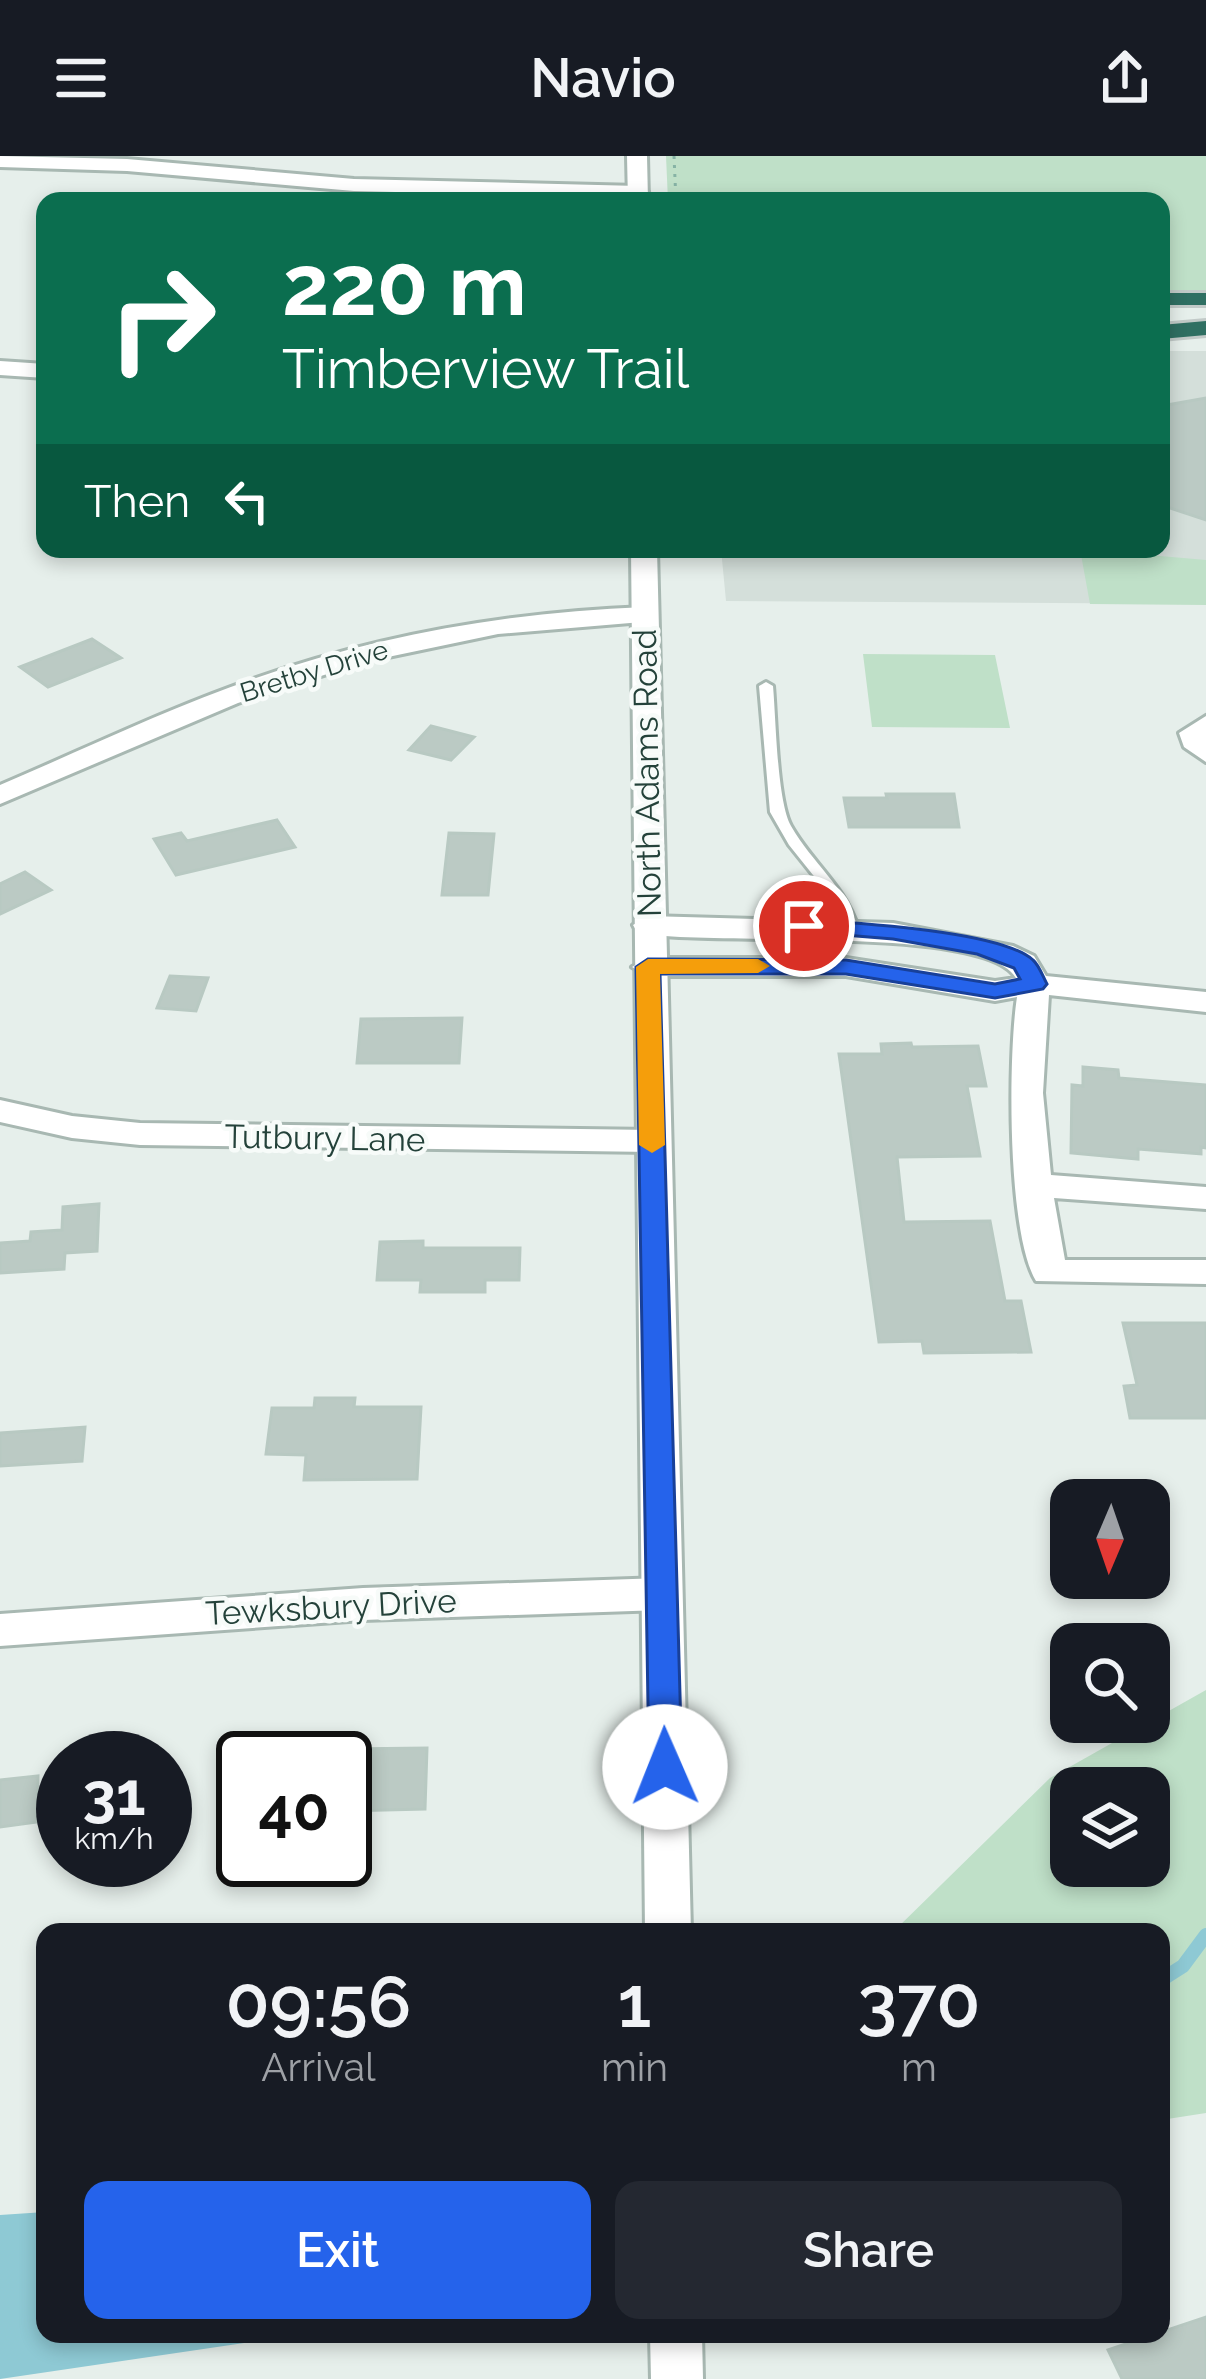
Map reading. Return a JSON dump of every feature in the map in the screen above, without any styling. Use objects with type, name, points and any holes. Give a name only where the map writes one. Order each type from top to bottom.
[{"type":"highway","points":[[1170,299],[1206,299]]},
{"type":"highway","points":[[1170,331],[1206,328]]},
{"type":"street","points":[[638,156],[638,192]]},
{"type":"street","points":[[0,161],[532,192]]},
{"type":"street","points":[[0,368],[36,370]]},
{"type":"street","name":"North Adams Road","points":[[644,558],[668,1923]]},
{"type":"street","name":"Bretby Drive","points":[[0,795],[208,705],[372,651],[495,627],[645,614]]},
{"type":"street","points":[[1206,724],[1193,733],[1206,753]]},
{"type":"street","points":[[648,925],[850,928],[1002,953],[1023,963],[1035,984],[1028,1078],[1032,1185],[1049,1272],[1206,1272]]},
{"type":"street","points":[[648,967],[846,967],[995,991],[1035,984],[1206,1002]]},
{"type":"street","name":"Tutbury Lane","points":[[0,1111],[72,1127],[140,1134],[652,1141]]},
{"type":"street","points":[[1032,1185],[1206,1198]]},
{"type":"street","name":"Tewksbury Drive","points":[[0,1630],[363,1604],[662,1594]]},
{"type":"street","points":[[676,2343],[676,2379]]},
{"type":"lane","points":[[766,686],[777,812],[783,828],[831,884],[850,928]]},
{"type":"path","points":[[674,156],[676,192]]},
{"type":"shaded area","points":[[1170,351],[1206,351],[1206,604],[726,601],[722,558],[1170,558]]},
{"type":"green space","points":[[666,156],[1206,156],[1206,294],[1170,294],[1170,192],[668,192]]},
{"type":"green space","points":[[1082,558],[1206,560],[1206,605],[1090,604]]},
{"type":"green space","points":[[863,654],[995,655],[1010,728],[872,727]]},
{"type":"green space","points":[[1206,1690],[1206,2113],[1170,2119],[1170,1923],[902,1923],[1050,1778],[1050,1887],[1170,1887],[1170,1767],[1070,1767],[1112,1743],[1170,1743],[1170,1710]]},
{"type":"water","points":[[36,2213],[36,2343],[244,2343],[0,2379],[0,2215]]},
{"type":"building","points":[[1206,398],[1206,520],[1170,508],[1170,404]]},
{"type":"building","points":[[92,639],[121,658],[48,687],[20,667]]},
{"type":"building","points":[[431,726],[474,737],[451,760],[409,750]]},
{"type":"building","points":[[886,794],[954,794],[959,827],[849,827],[844,798],[887,798]]},
{"type":"building","points":[[277,820],[295,847],[176,875],[154,839],[181,833],[187,841]]},
{"type":"building","points":[[449,833],[494,834],[488,895],[442,895]]},
{"type":"building","points":[[25,872],[51,890],[0,914],[0,884]]},
{"type":"building","points":[[170,976],[208,978],[196,1011],[157,1008]]},
{"type":"building","points":[[462,1018],[459,1063],[357,1063],[361,1019]]},
{"type":"building","points":[[911,1043],[912,1047],[978,1046],[986,1086],[967,1086],[980,1156],[897,1157],[904,1222],[990,1221],[1005,1301],[1021,1301],[1031,1352],[924,1353],[922,1341],[879,1342],[839,1054],[882,1054],[881,1044]]},
{"type":"building","points":[[1083,1067],[1118,1070],[1119,1078],[1206,1085],[1206,1148],[1201,1147],[1201,1154],[1138,1149],[1138,1159],[1071,1153],[1072,1085],[1083,1086]]},
{"type":"building","points":[[99,1204],[97,1251],[65,1253],[64,1269],[0,1273],[0,1243],[30,1241],[31,1232],[62,1230],[63,1207]]},
{"type":"building","points":[[423,1241],[423,1248],[520,1248],[519,1280],[485,1280],[485,1292],[420,1292],[421,1280],[377,1280],[380,1242]]},
{"type":"building","points":[[1123,1323],[1206,1323],[1206,1418],[1130,1418],[1124,1386],[1137,1385]]},
{"type":"building","points":[[315,1398],[355,1398],[354,1407],[421,1407],[417,1479],[304,1480],[306,1455],[266,1454],[272,1408],[314,1408]]},
{"type":"building","points":[[85,1427],[82,1461],[0,1466],[0,1433]]},
{"type":"building","points":[[427,1748],[425,1809],[372,1810],[372,1749]]},
{"type":"building","points":[[36,1776],[36,1822],[0,1827],[0,1780]]},
{"type":"building","points":[[1206,2317],[1206,2379],[1122,2379],[1108,2350],[1129,2343],[1170,2343],[1170,2329]]},
{"type":"waterway","points":[[1170,1974],[1183,1966],[1206,1935]]},
{"type":"slow traffic","points":[[652,1145],[648,967],[758,966]]},
{"type":"route","points":[[665,1767],[648,967],[846,967],[995,991],[1035,984],[1023,963],[1002,953],[893,932],[804,926]]}]
